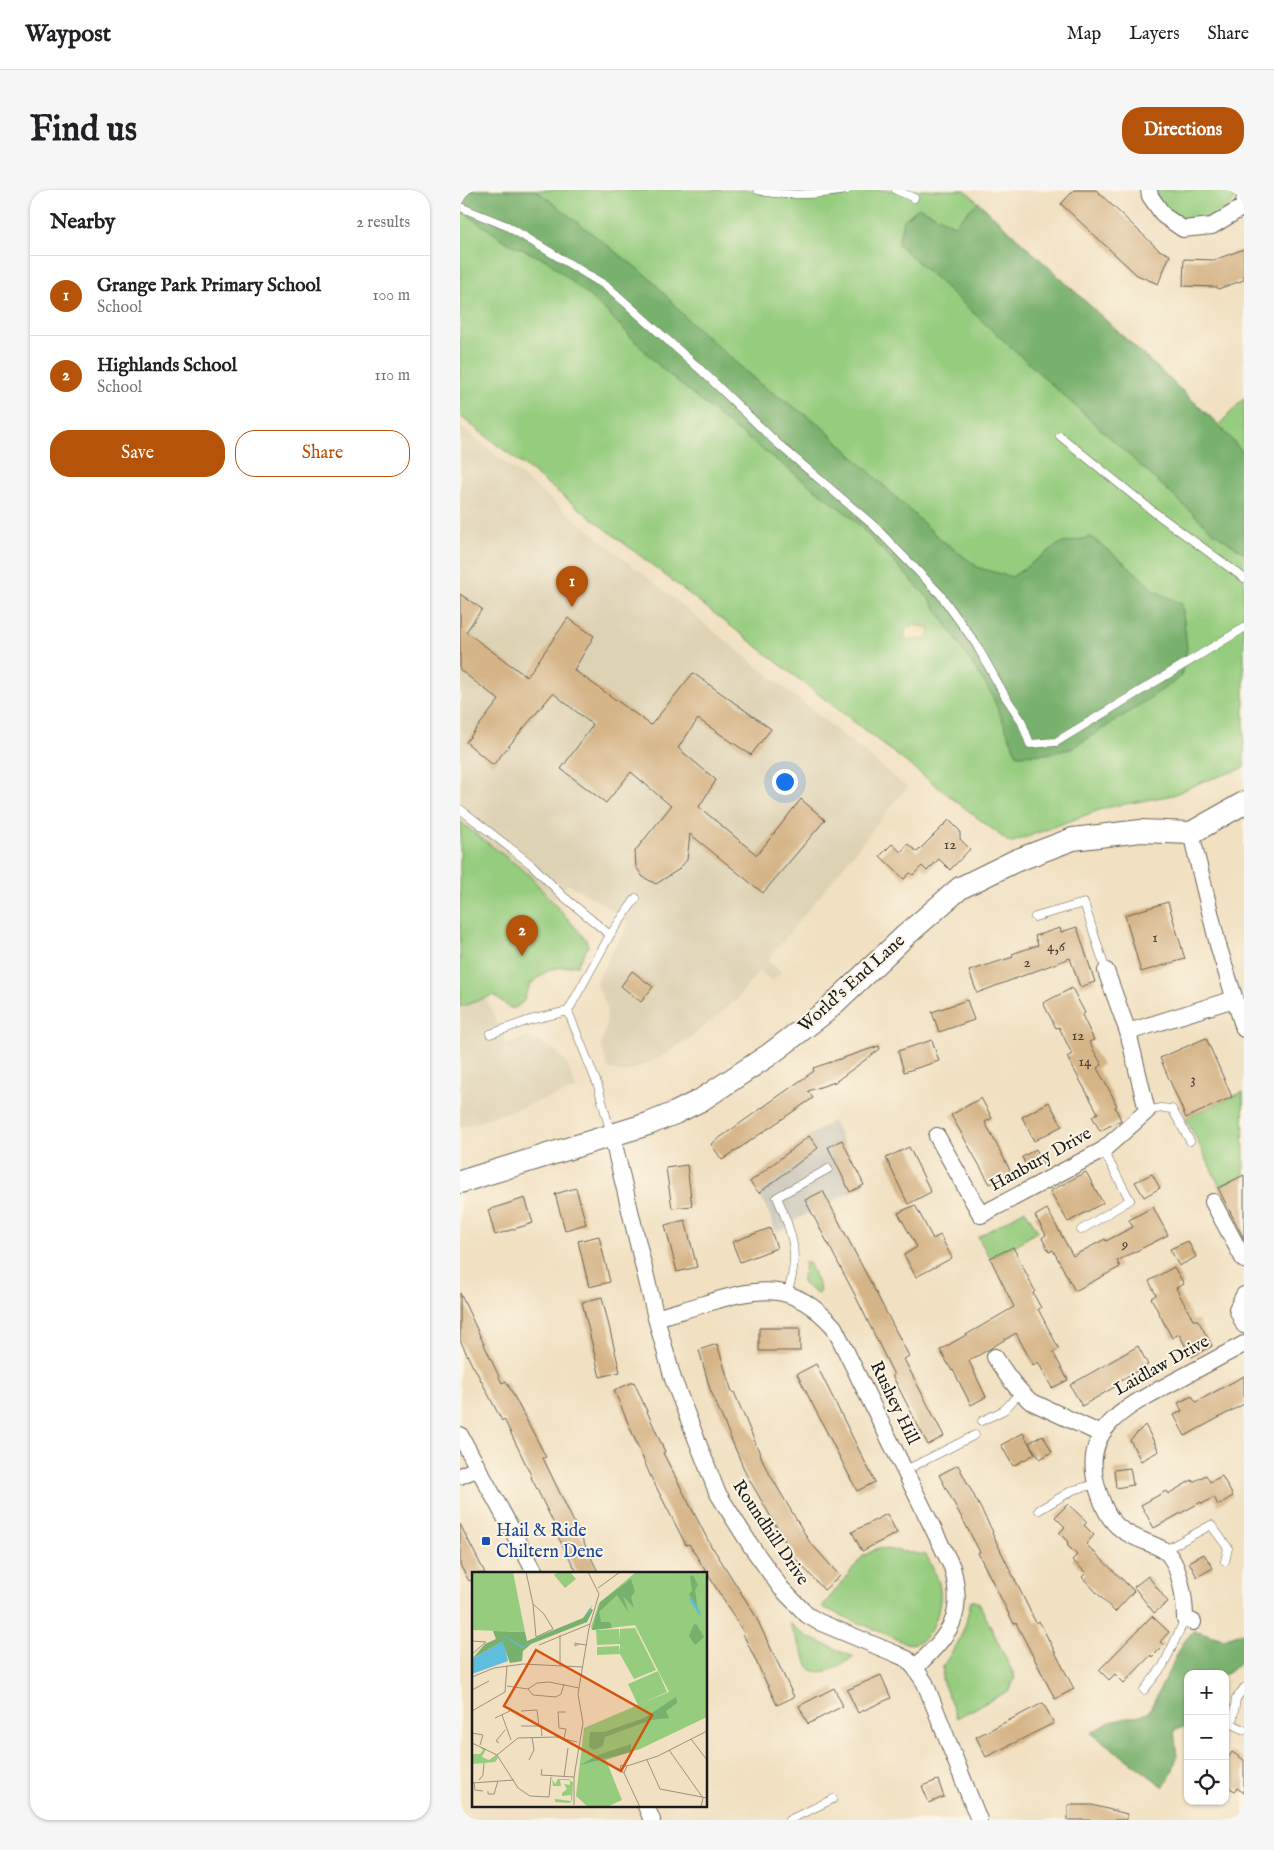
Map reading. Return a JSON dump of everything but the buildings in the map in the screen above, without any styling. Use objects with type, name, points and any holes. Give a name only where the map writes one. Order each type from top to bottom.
[{"type":"street","points":[[1149,190],[1150,196],[1164,216],[1184,229],[1212,226],[1243,206],[1244,201]]},
{"type":"street","name":"World's End Lane","points":[[460,1182],[612,1136],[666,1117],[701,1100],[769,1055],[825,1012],[905,936],[960,888],[1015,862],[1073,839],[1141,831],[1191,832],[1244,803]]},
{"type":"street","points":[[1191,832],[1218,945],[1244,1029]]},
{"type":"street","points":[[1106,971],[1128,1032],[1147,1111]]},
{"type":"street","points":[[1128,1032],[1234,999]]},
{"type":"street","name":"Hanbury Drive","points":[[937,1136],[981,1215],[1103,1150],[1147,1111]]},
{"type":"street","name":"Roundhill Drive","points":[[612,1136],[673,1380],[717,1492],[750,1546],[792,1602],[819,1622],[907,1659],[915,1668],[925,1683],[979,1820]]},
{"type":"street","points":[[1213,1202],[1244,1260]]},
{"type":"street","name":"Rushey Hill","points":[[656,1318],[747,1292],[771,1290],[787,1293],[810,1304],[834,1327],[952,1567],[957,1585],[956,1610],[952,1626],[942,1641],[915,1668]]},
{"type":"street","points":[[1244,1295],[1236,1309],[1244,1325]]},
{"type":"street","name":"Laidlaw Drive","points":[[1165,1550],[1121,1530],[1103,1506],[1096,1484],[1093,1458],[1101,1434],[1111,1421],[1127,1408],[1244,1344]]},
{"type":"street","points":[[996,1357],[1008,1378],[1020,1393],[1044,1408],[1101,1434]]},
{"type":"street","points":[[460,1435],[535,1572]]},
{"type":"street","points":[[460,1476],[478,1468]]},
{"type":"street","points":[[1165,1550],[1180,1580],[1189,1620]]},
{"type":"street","points":[[647,1808],[652,1820]]},
{"type":"lane","points":[[758,190],[769,194],[832,193],[847,190]]},
{"type":"lane","points":[[896,190],[914,198]]},
{"type":"lane","points":[[460,207],[507,226],[608,287],[701,370],[776,442],[874,525],[951,608],[976,644],[1005,696],[1021,720],[1030,744],[1056,742],[1244,628]]},
{"type":"lane","points":[[1060,436],[1154,512],[1244,578]]},
{"type":"lane","points":[[460,809],[532,865],[563,896],[610,935]]},
{"type":"lane","points":[[490,1034],[530,1020],[568,1011],[610,935],[636,898]]},
{"type":"lane","points":[[1035,918],[1084,903],[1106,971]]},
{"type":"lane","points":[[568,1011],[598,1086],[612,1136]]},
{"type":"lane","points":[[1147,1111],[1167,1107],[1172,1109],[1190,1141]]},
{"type":"lane","points":[[1081,1230],[1130,1200],[1103,1150]]},
{"type":"lane","points":[[787,1293],[794,1271],[795,1250],[791,1232],[777,1198],[828,1169]]},
{"type":"lane","points":[[982,1421],[1004,1410],[1020,1393]]},
{"type":"lane","points":[[904,1471],[975,1435]]},
{"type":"lane","points":[[1040,1510],[1073,1490],[1096,1484]]},
{"type":"lane","points":[[1165,1550],[1211,1524],[1228,1548],[1225,1561]]},
{"type":"lane","points":[[1144,1690],[1163,1666],[1189,1620]]},
{"type":"lane","points":[[1244,1688],[1236,1699],[1229,1725],[1244,1730]]},
{"type":"lane","points":[[789,1820],[833,1799]]},
{"type":"shaded area","points":[[460,426],[907,787],[768,960],[781,972],[772,981],[759,971],[737,999],[696,1034],[659,1058],[625,1073],[608,1069],[601,1044],[606,1026],[607,1007],[596,983],[629,924],[611,909],[568,884],[555,899],[556,903],[588,939],[589,947],[578,966],[550,971],[534,983],[528,991],[525,1001],[519,1008],[513,1010],[494,996],[487,999],[506,1044],[529,1037],[555,1050],[567,1063],[576,1089],[460,1128]]},
{"type":"shaded area","points":[[833,1121],[864,1185],[799,1218],[784,1229],[775,1232],[769,1213],[759,1193],[750,1182],[809,1136]]},
{"type":"green space","points":[[460,190],[965,190],[1219,425],[1244,398],[1244,768],[1202,782],[1173,795],[1105,808],[1010,843],[460,416]]},
{"type":"green space","points":[[460,190],[536,190],[652,280],[685,317],[760,384],[819,424],[939,538],[979,568],[1012,577],[1059,544],[1091,537],[1125,563],[1155,591],[1182,604],[1187,648],[1181,677],[1071,749],[1046,754],[1017,755],[991,693],[931,601],[850,516],[725,421],[659,366],[604,309],[548,261],[508,243],[460,210]]},
{"type":"green space","points":[[1153,190],[1238,190],[1231,205],[1219,214],[1188,222],[1161,205]]},
{"type":"green space","points":[[978,202],[1219,425],[1244,454],[1244,553],[1212,531],[898,244],[903,221],[919,207],[954,225]]},
{"type":"green space","points":[[460,822],[527,873],[586,940],[588,946],[577,965],[550,969],[530,984],[523,1002],[514,1008],[510,1008],[494,995],[460,1007]]},
{"type":"green space","points":[[1243,1092],[1244,1175],[1220,1187],[1186,1118]]},
{"type":"green space","points":[[1025,1210],[1038,1231],[1013,1247],[990,1258],[978,1237]]},
{"type":"green space","points":[[805,1262],[810,1264],[820,1293],[817,1294],[802,1283]]},
{"type":"green space","points":[[878,1548],[926,1555],[938,1579],[940,1596],[937,1615],[934,1625],[922,1640],[915,1643],[906,1643],[822,1607],[863,1556]]},
{"type":"green space","points":[[971,1600],[979,1603],[1015,1677],[1010,1690],[957,1718],[942,1680],[943,1666],[958,1643],[966,1623]]},
{"type":"green space","points":[[789,1623],[806,1636],[854,1657],[827,1671],[821,1672],[810,1669]]},
{"type":"green space","points":[[1194,1630],[1223,1639],[1244,1632],[1244,1660],[1229,1672],[1229,1670],[1184,1670],[1184,1727],[1174,1730],[1177,1756],[1172,1773],[1164,1787],[1091,1733],[1110,1722],[1148,1713],[1183,1643]]},
{"type":"sand","points":[[913,625],[929,628],[930,633],[924,639],[907,640],[905,631]]},
{"type":"place","name":"Grange Park Primary School","points":[[572,607]]},
{"type":"place","name":"Highlands School","points":[[522,956]]},
{"type":"place","name":"Hail & Ride Chiltern Dene","points":[[486,1541]]}]
